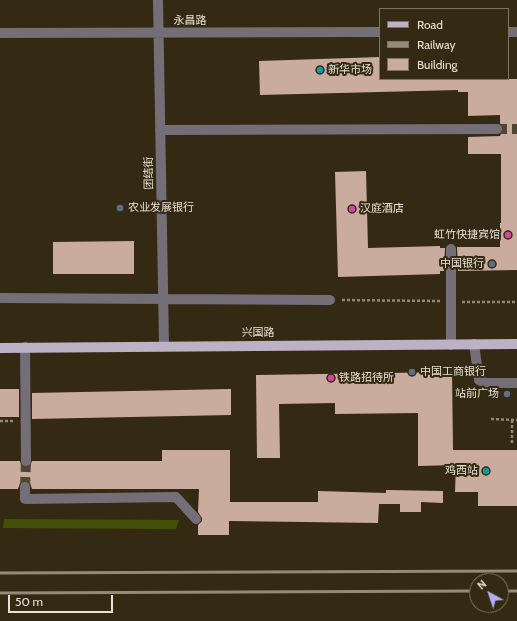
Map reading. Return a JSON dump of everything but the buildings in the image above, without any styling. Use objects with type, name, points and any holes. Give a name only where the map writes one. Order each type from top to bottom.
[{"type":"main road","name":"兴国路","points":[[0,348],[164,345],[517,344]]},
{"type":"street","name":"团结街","points":[[158,0],[164,345]]},
{"type":"street","name":"永昌路","points":[[0,33],[379,32]]},
{"type":"street","points":[[160,130],[497,129]]},
{"type":"street","points":[[451,249],[451,344]]},
{"type":"street","points":[[0,298],[330,300]]},
{"type":"street","points":[[474,344],[479,380],[485,383],[517,383]]},
{"type":"street","points":[[25,348],[26,461]]},
{"type":"street","points":[[25,487],[26,499],[176,497],[196,518]]},
{"type":"path","points":[[491,420],[517,420]]},
{"type":"path","points":[[512,420],[512,443]]},
{"type":"green space","points":[[4,519],[179,520],[176,529],[3,528]]},
{"type":"tunnel","points":[[497,129],[517,129]]},
{"type":"tunnel","points":[[25,487],[26,461]]},
{"type":"railway","points":[[0,573],[517,571]]},
{"type":"railway","points":[[0,593],[469,591]]},
{"type":"railway","points":[[509,591],[517,591]]},
{"type":"place","name":"新华市场","points":[[320,70]]},
{"type":"place","name":"农业发展银行","points":[[120,208]]},
{"type":"place","name":"汉庭酒店","points":[[352,209]]},
{"type":"place","name":"虹竹快捷宾馆","points":[[508,235]]},
{"type":"place","name":"中国银行","points":[[492,264]]},
{"type":"place","name":"中国工商银行","points":[[412,372]]},
{"type":"place","name":"铁路招待所","points":[[331,378]]},
{"type":"place","name":"站前广场","points":[[507,394]]},
{"type":"place","name":"鸡西站","points":[[486,471]]}]
